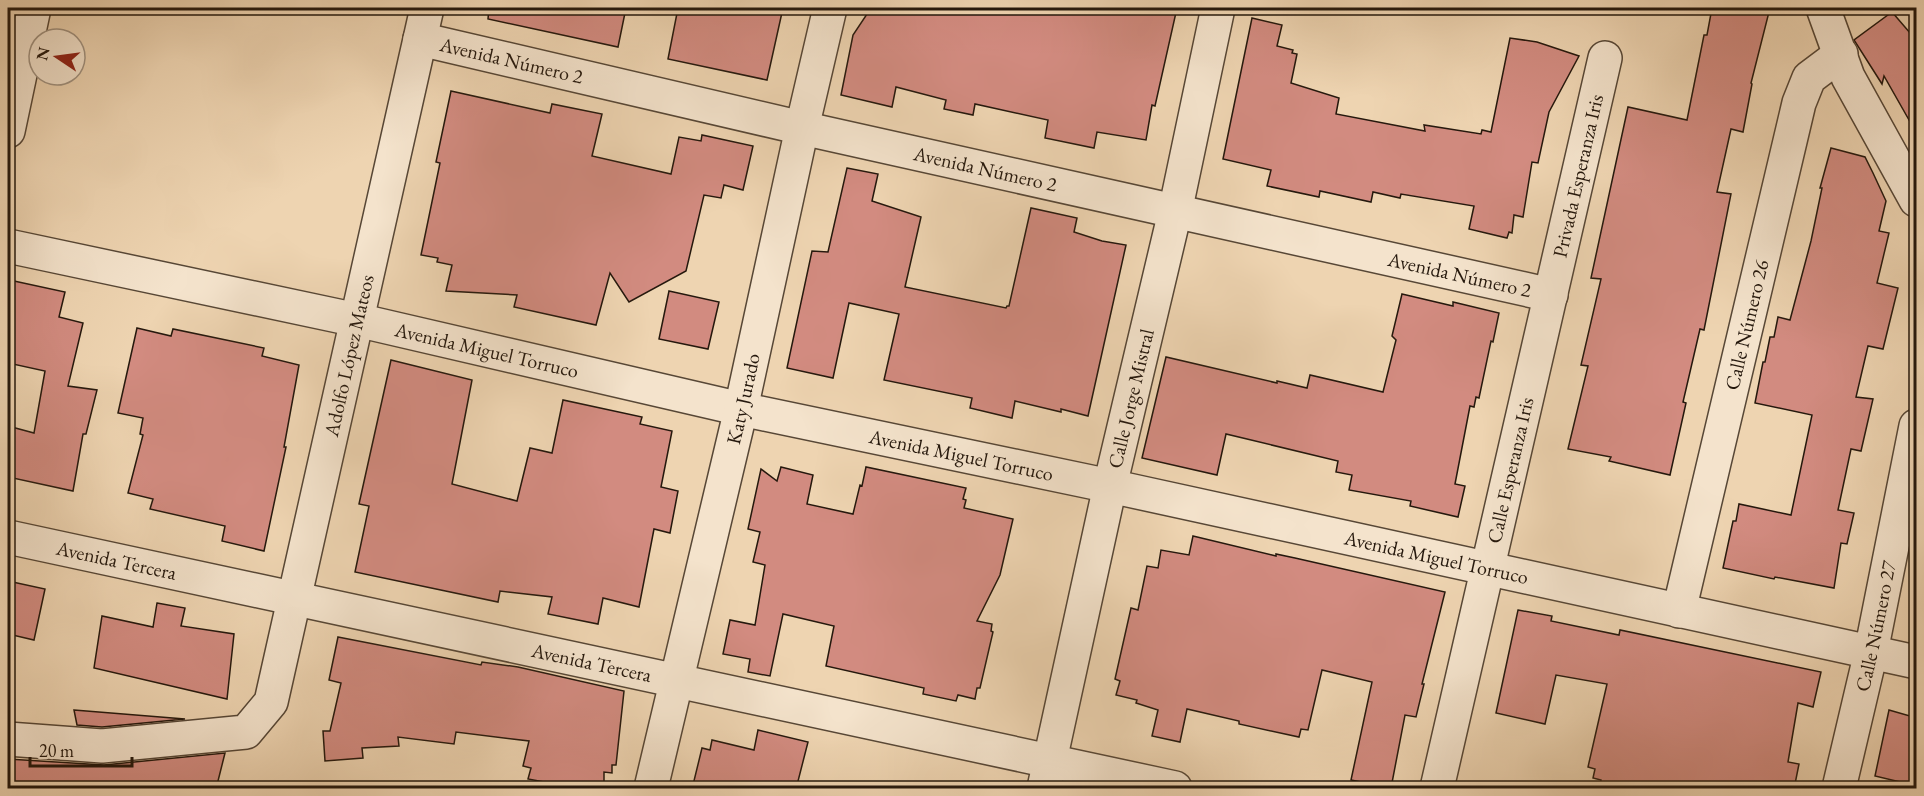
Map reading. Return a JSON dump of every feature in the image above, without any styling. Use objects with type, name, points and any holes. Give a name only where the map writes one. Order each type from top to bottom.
[{"type":"street","points":[[8,131],[34,8]]},
{"type":"street","name":"Adolfo López Mateos","points":[[8,740],[102,746],[246,732],[271,702],[427,8]]},
{"type":"street","name":"Katy Jurado","points":[[651,789],[741,409],[830,8]]},
{"type":"street","name":"Calle Jorge Mistral","points":[[1047,775],[1110,486],[1175,212],[1218,8]]},
{"type":"street","points":[[1823,8],[1848,77],[1917,200]]},
{"type":"street","name":"Avenida Número 2","points":[[420,39],[802,128],[1551,295]]},
{"type":"street","name":"Calle Número 26","points":[[1679,611],[1799,103],[1809,78],[1841,54]]},
{"type":"street","name":"Privada Esperanza Iris","points":[[1551,295],[1605,58]]},
{"type":"street","name":"Avenida Miguel Torruco","points":[[8,246],[357,320],[741,409],[1110,486],[1917,662]]},
{"type":"street","name":"Calle Esperanza Iris","points":[[1437,789],[1551,295]]},
{"type":"street","name":"Calle Número 27","points":[[1839,789],[1871,652],[1917,426]]},
{"type":"street","name":"Avenida Tercera","points":[[8,537],[677,681],[1047,775],[1176,789]]},
{"type":"building","points":[[489,8],[626,8],[618,47],[488,19]]},
{"type":"building","points":[[678,8],[783,8],[767,80],[668,59]]},
{"type":"building","points":[[871,8],[1177,8],[1155,106],[1152,105],[1146,140],[1097,132],[1094,148],[1045,138],[1048,120],[975,104],[973,115],[944,109],[946,100],[896,87],[892,107],[841,95],[853,35]]},
{"type":"building","points":[[1712,8],[1770,8],[1751,83],[1743,132],[1731,129],[1717,192],[1731,194],[1704,330],[1700,329],[1683,402],[1686,403],[1670,475],[1609,461],[1611,457],[1568,449],[1588,366],[1581,365],[1601,279],[1591,278],[1628,107],[1687,120],[1704,35],[1707,35]]},
{"type":"building","points":[[1892,12],[1917,41],[1917,134],[1884,76],[1882,84],[1854,40]]},
{"type":"building","points":[[1252,18],[1282,25],[1277,46],[1293,50],[1292,53],[1297,54],[1291,83],[1339,98],[1336,114],[1425,131],[1424,125],[1481,134],[1482,130],[1491,132],[1510,38],[1537,42],[1579,56],[1549,112],[1538,163],[1532,162],[1523,217],[1514,215],[1512,233],[1509,232],[1507,238],[1469,229],[1474,206],[1401,194],[1400,198],[1373,192],[1371,202],[1320,191],[1319,197],[1267,186],[1271,170],[1223,159]]},
{"type":"building","points":[[451,91],[550,113],[552,104],[602,114],[592,156],[671,174],[679,137],[701,141],[702,135],[753,146],[743,190],[724,185],[721,198],[704,195],[686,271],[629,302],[610,273],[596,325],[514,307],[517,295],[446,291],[452,265],[437,262],[438,258],[421,255],[440,163],[436,162]]},
{"type":"building","points":[[1831,148],[1865,157],[1873,173],[1886,201],[1879,231],[1889,233],[1877,283],[1898,288],[1883,349],[1868,346],[1856,397],[1873,399],[1861,451],[1851,449],[1838,510],[1854,513],[1847,544],[1841,543],[1834,588],[1723,568],[1739,504],[1791,515],[1812,415],[1755,403],[1763,362],[1765,362],[1770,337],[1774,337],[1778,317],[1790,320],[1811,241],[1822,188],[1820,188]]},
{"type":"building","points":[[847,168],[878,174],[872,201],[921,217],[905,287],[1006,308],[1009,306],[1031,208],[1077,218],[1074,232],[1102,241],[1126,245],[1088,416],[1015,401],[1012,418],[970,408],[972,398],[884,380],[899,314],[849,303],[833,378],[787,368],[812,251],[828,252]]},
{"type":"building","points":[[14,281],[65,292],[59,317],[83,323],[68,386],[97,390],[86,434],[83,434],[73,491],[8,477],[8,426],[34,433],[45,371],[8,363],[8,315]]},
{"type":"building","points":[[669,291],[719,302],[708,349],[659,339]]},
{"type":"building","points":[[1402,294],[1453,306],[1453,302],[1499,313],[1479,398],[1476,397],[1474,407],[1470,406],[1455,484],[1465,486],[1458,517],[1410,506],[1411,501],[1349,490],[1352,475],[1336,472],[1338,461],[1226,434],[1217,475],[1142,458],[1166,357],[1307,388],[1310,375],[1383,392],[1396,340],[1392,336]]},
{"type":"building","points":[[137,328],[171,336],[173,329],[264,348],[262,356],[299,365],[284,447],[286,447],[264,551],[222,541],[225,526],[150,509],[153,499],[128,493],[143,435],[140,434],[143,418],[118,413]]},
{"type":"building","points":[[391,360],[472,380],[452,484],[517,501],[530,448],[552,453],[563,400],[642,417],[640,424],[672,431],[661,487],[678,491],[670,533],[654,529],[639,607],[603,598],[598,624],[548,614],[552,597],[500,591],[498,602],[355,572],[369,506],[359,504]]},
{"type":"building","points":[[781,467],[813,475],[807,504],[853,514],[866,467],[966,488],[963,499],[966,500],[964,508],[1013,519],[1000,575],[977,621],[992,624],[991,631],[993,632],[980,688],[977,688],[975,699],[958,695],[956,701],[923,694],[924,688],[826,666],[834,626],[783,614],[770,676],[748,672],[750,659],[723,654],[730,620],[755,625],[765,565],[753,562],[760,532],[748,529],[761,469],[777,481]]},
{"type":"building","points":[[1193,536],[1445,592],[1416,717],[1405,715],[1391,788],[1351,780],[1372,682],[1322,670],[1308,730],[1301,729],[1299,737],[1239,724],[1239,721],[1187,709],[1180,742],[1152,736],[1158,710],[1136,703],[1137,700],[1116,695],[1120,681],[1115,679],[1131,608],[1138,610],[1147,566],[1158,568],[1161,550],[1189,555]]},
{"type":"building","points":[[8,581],[45,589],[34,640],[8,634]]},
{"type":"building","points":[[157,603],[185,608],[181,626],[234,634],[227,699],[94,668],[102,616],[153,627]]},
{"type":"building","points":[[1518,610],[1552,616],[1551,621],[1619,635],[1620,630],[1821,672],[1813,707],[1798,703],[1788,762],[1799,764],[1794,789],[1599,789],[1601,780],[1593,778],[1595,769],[1588,767],[1607,684],[1556,675],[1545,724],[1496,713]]},
{"type":"building","points":[[338,637],[481,665],[482,662],[518,667],[624,691],[616,765],[612,765],[612,773],[604,772],[604,789],[560,789],[561,785],[528,779],[531,768],[523,766],[529,741],[456,732],[454,744],[398,737],[399,746],[362,748],[363,758],[325,761],[323,731],[330,731],[341,683],[329,680]]},
{"type":"building","points":[[74,710],[185,719],[102,727],[77,725]]},
{"type":"building","points":[[1889,710],[1917,718],[1917,786],[1875,776]]},
{"type":"building","points":[[758,730],[808,742],[796,789],[692,789],[702,748],[710,750],[712,740],[754,750]]},
{"type":"building","points":[[225,753],[216,789],[8,789],[8,759],[104,765]]}]
